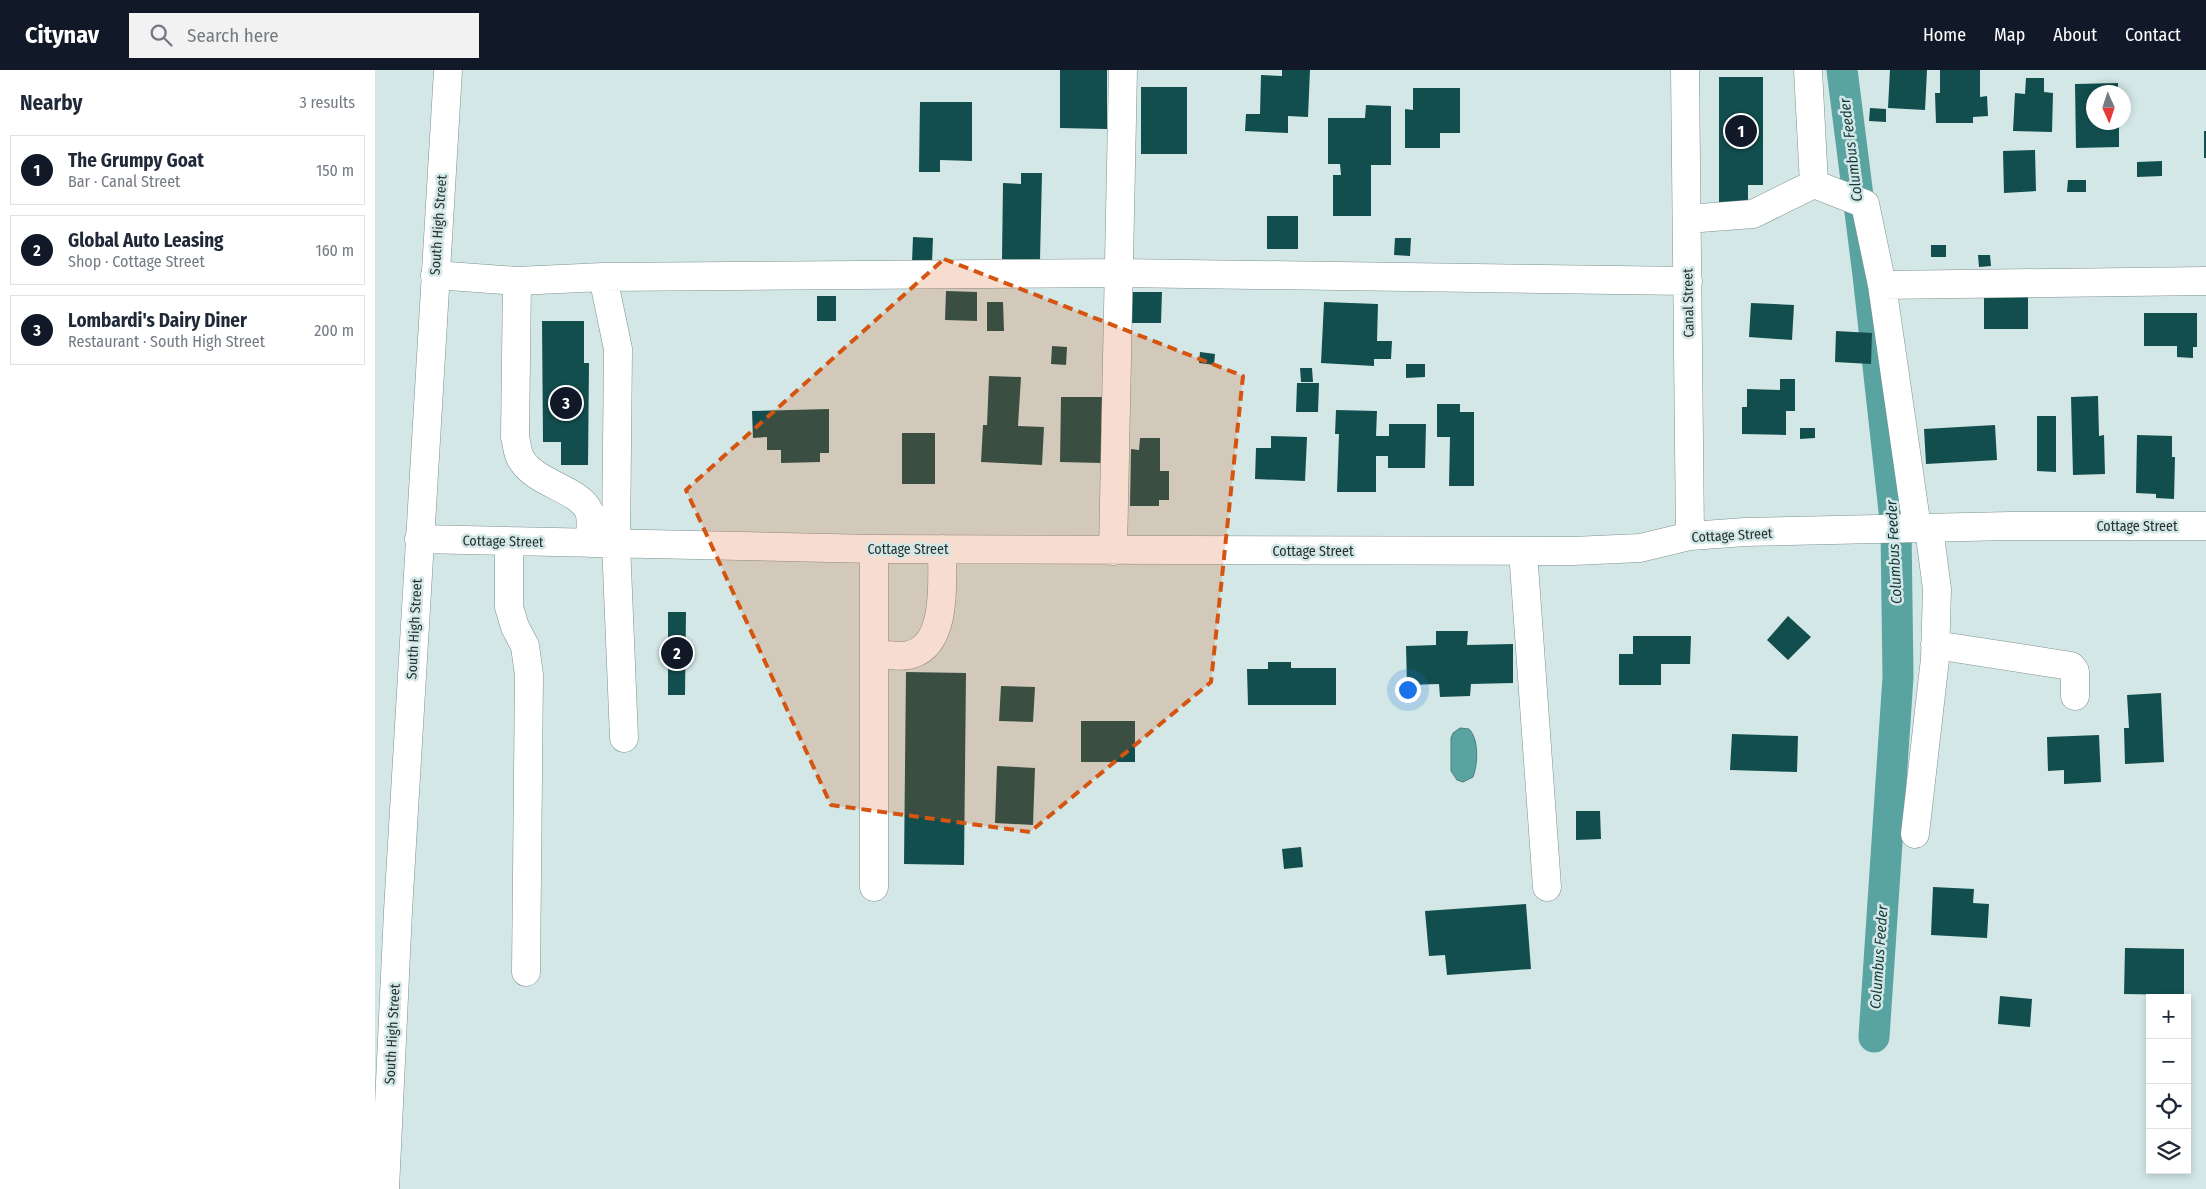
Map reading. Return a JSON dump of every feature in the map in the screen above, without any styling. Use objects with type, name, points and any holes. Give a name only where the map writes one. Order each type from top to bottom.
[{"type":"main road","name":"South High Street","points":[[385,1189],[398,911],[448,70]]},
{"type":"main road","points":[[1113,551],[1123,70]]},
{"type":"main road","name":"Canal Street","points":[[1685,70],[1691,536]]},
{"type":"main road","points":[[1808,70],[1814,184]]},
{"type":"main road","points":[[1687,219],[1753,214],[1814,184],[1865,204],[1882,285],[1923,528],[1937,589],[1935,645],[1915,834]]},
{"type":"main road","points":[[435,275],[517,280],[603,276],[1119,273],[1688,281]]},
{"type":"main road","points":[[603,276],[619,349],[603,543],[624,738]]},
{"type":"main road","points":[[517,280],[515,436],[520,458],[530,471],[566,491],[581,502],[589,512],[603,543]]},
{"type":"main road","points":[[1882,285],[2206,280]]},
{"type":"main road","name":"Cottage Street","points":[[419,539],[874,549],[1523,551],[1641,548],[1691,536],[1745,532],[1923,528],[2206,526]]},
{"type":"main road","points":[[509,541],[509,607],[515,627],[525,646],[529,675],[526,972]]},
{"type":"main road","points":[[874,549],[874,888]]},
{"type":"main road","points":[[874,654],[911,655],[925,649],[936,631],[941,604],[942,549]]},
{"type":"main road","points":[[1523,551],[1547,887]]},
{"type":"main road","points":[[1935,645],[2071,666],[2075,671],[2075,696]]},
{"type":"highlighted area","points":[[944,259],[1243,376],[1211,682],[1030,832],[831,805],[686,490]]},
{"type":"water","points":[[1460,728],[1469,729],[1472,733],[1477,752],[1473,777],[1463,782],[1457,780],[1451,771],[1451,738],[1453,733]]},
{"type":"building","points":[[1060,70],[1107,70],[1107,129],[1060,128]]},
{"type":"building","points":[[1282,70],[1310,70],[1308,117],[1288,116],[1288,133],[1245,131],[1246,114],[1260,114],[1261,75],[1282,76]]},
{"type":"building","points":[[1890,70],[1927,70],[1925,110],[1888,108]]},
{"type":"building","points":[[1940,70],[1980,70],[1980,97],[1987,96],[1988,116],[1973,117],[1973,123],[1936,123],[1935,93],[1940,93]]},
{"type":"building","points":[[1719,77],[1763,77],[1763,185],[1748,185],[1748,202],[1719,202]]},
{"type":"building","points":[[2026,78],[2044,78],[2044,92],[2053,93],[2052,132],[2013,131],[2015,93],[2025,94]]},
{"type":"building","points":[[2118,83],[2118,85],[2086,85],[2086,130],[2119,130],[2119,147],[2076,148],[2075,84]]},
{"type":"building","points":[[1141,87],[1187,87],[1187,154],[1141,154]]},
{"type":"building","points":[[1413,88],[1460,88],[1460,133],[1440,133],[1440,148],[1405,148],[1405,109],[1413,110]]},
{"type":"building","points":[[920,102],[972,102],[972,161],[940,160],[940,172],[919,172]]},
{"type":"building","points":[[1366,105],[1391,106],[1391,165],[1371,165],[1371,216],[1333,216],[1333,175],[1341,175],[1340,164],[1328,164],[1328,118],[1365,118]]},
{"type":"building","points":[[1870,108],[1886,109],[1886,122],[1869,121]]},
{"type":"building","points":[[2204,131],[2206,131],[2206,158],[2204,158]]},
{"type":"building","points":[[2035,150],[2036,191],[2004,193],[2003,151]]},
{"type":"building","points":[[2162,161],[2162,176],[2137,177],[2137,162]]},
{"type":"building","points":[[1021,173],[1042,173],[1040,260],[1002,259],[1003,183],[1021,184]]},
{"type":"building","points":[[2068,180],[2086,180],[2086,192],[2067,192]]},
{"type":"building","points":[[1267,216],[1298,216],[1298,249],[1267,249]]},
{"type":"building","points":[[913,237],[933,238],[932,263],[912,262]]},
{"type":"building","points":[[1395,238],[1411,238],[1410,256],[1394,255]]},
{"type":"building","points":[[1931,245],[1946,245],[1946,257],[1931,257]]},
{"type":"building","points":[[1978,255],[1990,255],[1991,266],[1979,267]]},
{"type":"building","points":[[946,291],[977,292],[977,321],[945,320]]},
{"type":"building","points":[[1130,292],[1162,292],[1161,323],[1129,323]]},
{"type":"building","points":[[817,296],[836,296],[836,321],[817,321]]},
{"type":"building","points":[[1984,296],[2028,296],[2028,329],[1984,329]]},
{"type":"building","points":[[987,302],[1003,302],[1004,331],[987,331]]},
{"type":"building","points":[[1324,302],[1378,304],[1377,341],[1392,341],[1391,359],[1374,359],[1374,366],[1321,363]]},
{"type":"building","points":[[1751,303],[1794,305],[1792,340],[1749,337]]},
{"type":"building","points":[[2144,313],[2197,313],[2197,347],[2193,347],[2193,358],[2177,357],[2177,346],[2144,346]]},
{"type":"building","points":[[542,321],[584,321],[584,363],[589,363],[588,465],[561,465],[561,442],[543,442]]},
{"type":"building","points":[[1836,331],[1872,333],[1871,364],[1835,362]]},
{"type":"building","points":[[1052,346],[1067,347],[1066,365],[1051,364]]},
{"type":"building","points":[[1200,352],[1215,354],[1214,365],[1199,363]]},
{"type":"building","points":[[1406,364],[1425,364],[1425,377],[1406,378]]},
{"type":"building","points":[[1300,368],[1312,368],[1313,382],[1301,382]]},
{"type":"building","points":[[989,376],[1021,377],[1018,426],[1044,427],[1042,465],[981,462],[983,425],[987,425]]},
{"type":"building","points":[[1780,379],[1795,379],[1795,411],[1786,411],[1786,435],[1742,434],[1742,407],[1747,407],[1747,389],[1780,390]]},
{"type":"building","points":[[1297,383],[1319,383],[1318,412],[1296,412]]},
{"type":"building","points":[[2098,396],[2099,436],[2104,435],[2105,474],[2073,475],[2071,397]]},
{"type":"building","points":[[1061,397],[1102,397],[1101,463],[1060,462]]},
{"type":"building","points":[[1437,404],[1460,404],[1460,412],[1474,412],[1474,486],[1449,486],[1450,437],[1437,437]]},
{"type":"building","points":[[829,409],[829,453],[820,453],[820,462],[781,463],[781,450],[767,450],[767,437],[753,438],[752,411]]},
{"type":"building","points":[[1336,410],[1377,411],[1376,436],[1389,436],[1389,424],[1426,424],[1425,468],[1388,468],[1388,456],[1376,456],[1376,492],[1337,492],[1339,434],[1335,434]]},
{"type":"building","points":[[2037,416],[2056,416],[2056,472],[2037,471]]},
{"type":"building","points":[[1995,425],[1997,460],[1926,464],[1924,429]]},
{"type":"building","points":[[1800,428],[1815,428],[1815,438],[1800,439]]},
{"type":"building","points":[[902,433],[935,433],[935,484],[902,484]]},
{"type":"building","points":[[2137,435],[2172,436],[2172,457],[2175,457],[2174,499],[2156,498],[2156,494],[2136,493]]},
{"type":"building","points":[[1271,436],[1307,437],[1305,481],[1255,479],[1256,448],[1271,448]]},
{"type":"building","points":[[1140,438],[1160,438],[1160,471],[1169,471],[1169,500],[1159,500],[1159,506],[1130,506],[1131,449],[1139,450]]},
{"type":"building","points":[[668,612],[686,612],[685,695],[668,695]]},
{"type":"building","points":[[1788,616],[1811,637],[1788,660],[1767,640]]},
{"type":"building","points":[[1436,631],[1468,631],[1467,645],[1513,644],[1513,683],[1471,684],[1470,696],[1440,697],[1439,684],[1407,685],[1406,646],[1436,645]]},
{"type":"building","points":[[1633,636],[1691,636],[1690,664],[1661,664],[1661,685],[1619,685],[1619,654],[1633,654]]},
{"type":"building","points":[[1268,662],[1291,662],[1291,668],[1336,668],[1336,705],[1248,705],[1247,669],[1268,669]]},
{"type":"building","points":[[906,672],[966,673],[964,865],[904,864]]},
{"type":"building","points":[[1001,686],[1035,687],[1033,722],[999,721]]},
{"type":"building","points":[[2161,693],[2164,762],[2125,764],[2124,728],[2129,728],[2127,695]]},
{"type":"building","points":[[1081,721],[1135,721],[1135,762],[1081,762]]},
{"type":"building","points":[[1732,734],[1798,736],[1797,772],[1730,770]]},
{"type":"building","points":[[2099,735],[2101,782],[2064,784],[2064,770],[2048,771],[2047,737]]},
{"type":"building","points":[[997,766],[1035,768],[1033,825],[995,823]]},
{"type":"building","points":[[1576,811],[1600,811],[1601,839],[1576,840]]},
{"type":"building","points":[[1301,847],[1303,867],[1284,869],[1282,849]]},
{"type":"building","points":[[1933,887],[1974,889],[1973,903],[1989,904],[1987,938],[1931,935]]},
{"type":"building","points":[[1526,904],[1531,969],[1447,975],[1445,955],[1429,956],[1425,911]]},
{"type":"building","points":[[2125,948],[2184,949],[2184,994],[2124,994]]},
{"type":"building","points":[[2000,996],[2032,999],[2030,1027],[1998,1024]]},
{"type":"waterway","name":"Columbus Feeder","points":[[1842,70],[1868,275],[1896,529],[1898,677],[1874,1037]]},
{"type":"place","name":"The Grumpy Goat","points":[[1741,131]]},
{"type":"place","name":"Lombardi's Dairy Diner","points":[[566,403]]},
{"type":"place","name":"Global Auto Leasing","points":[[677,653]]}]
